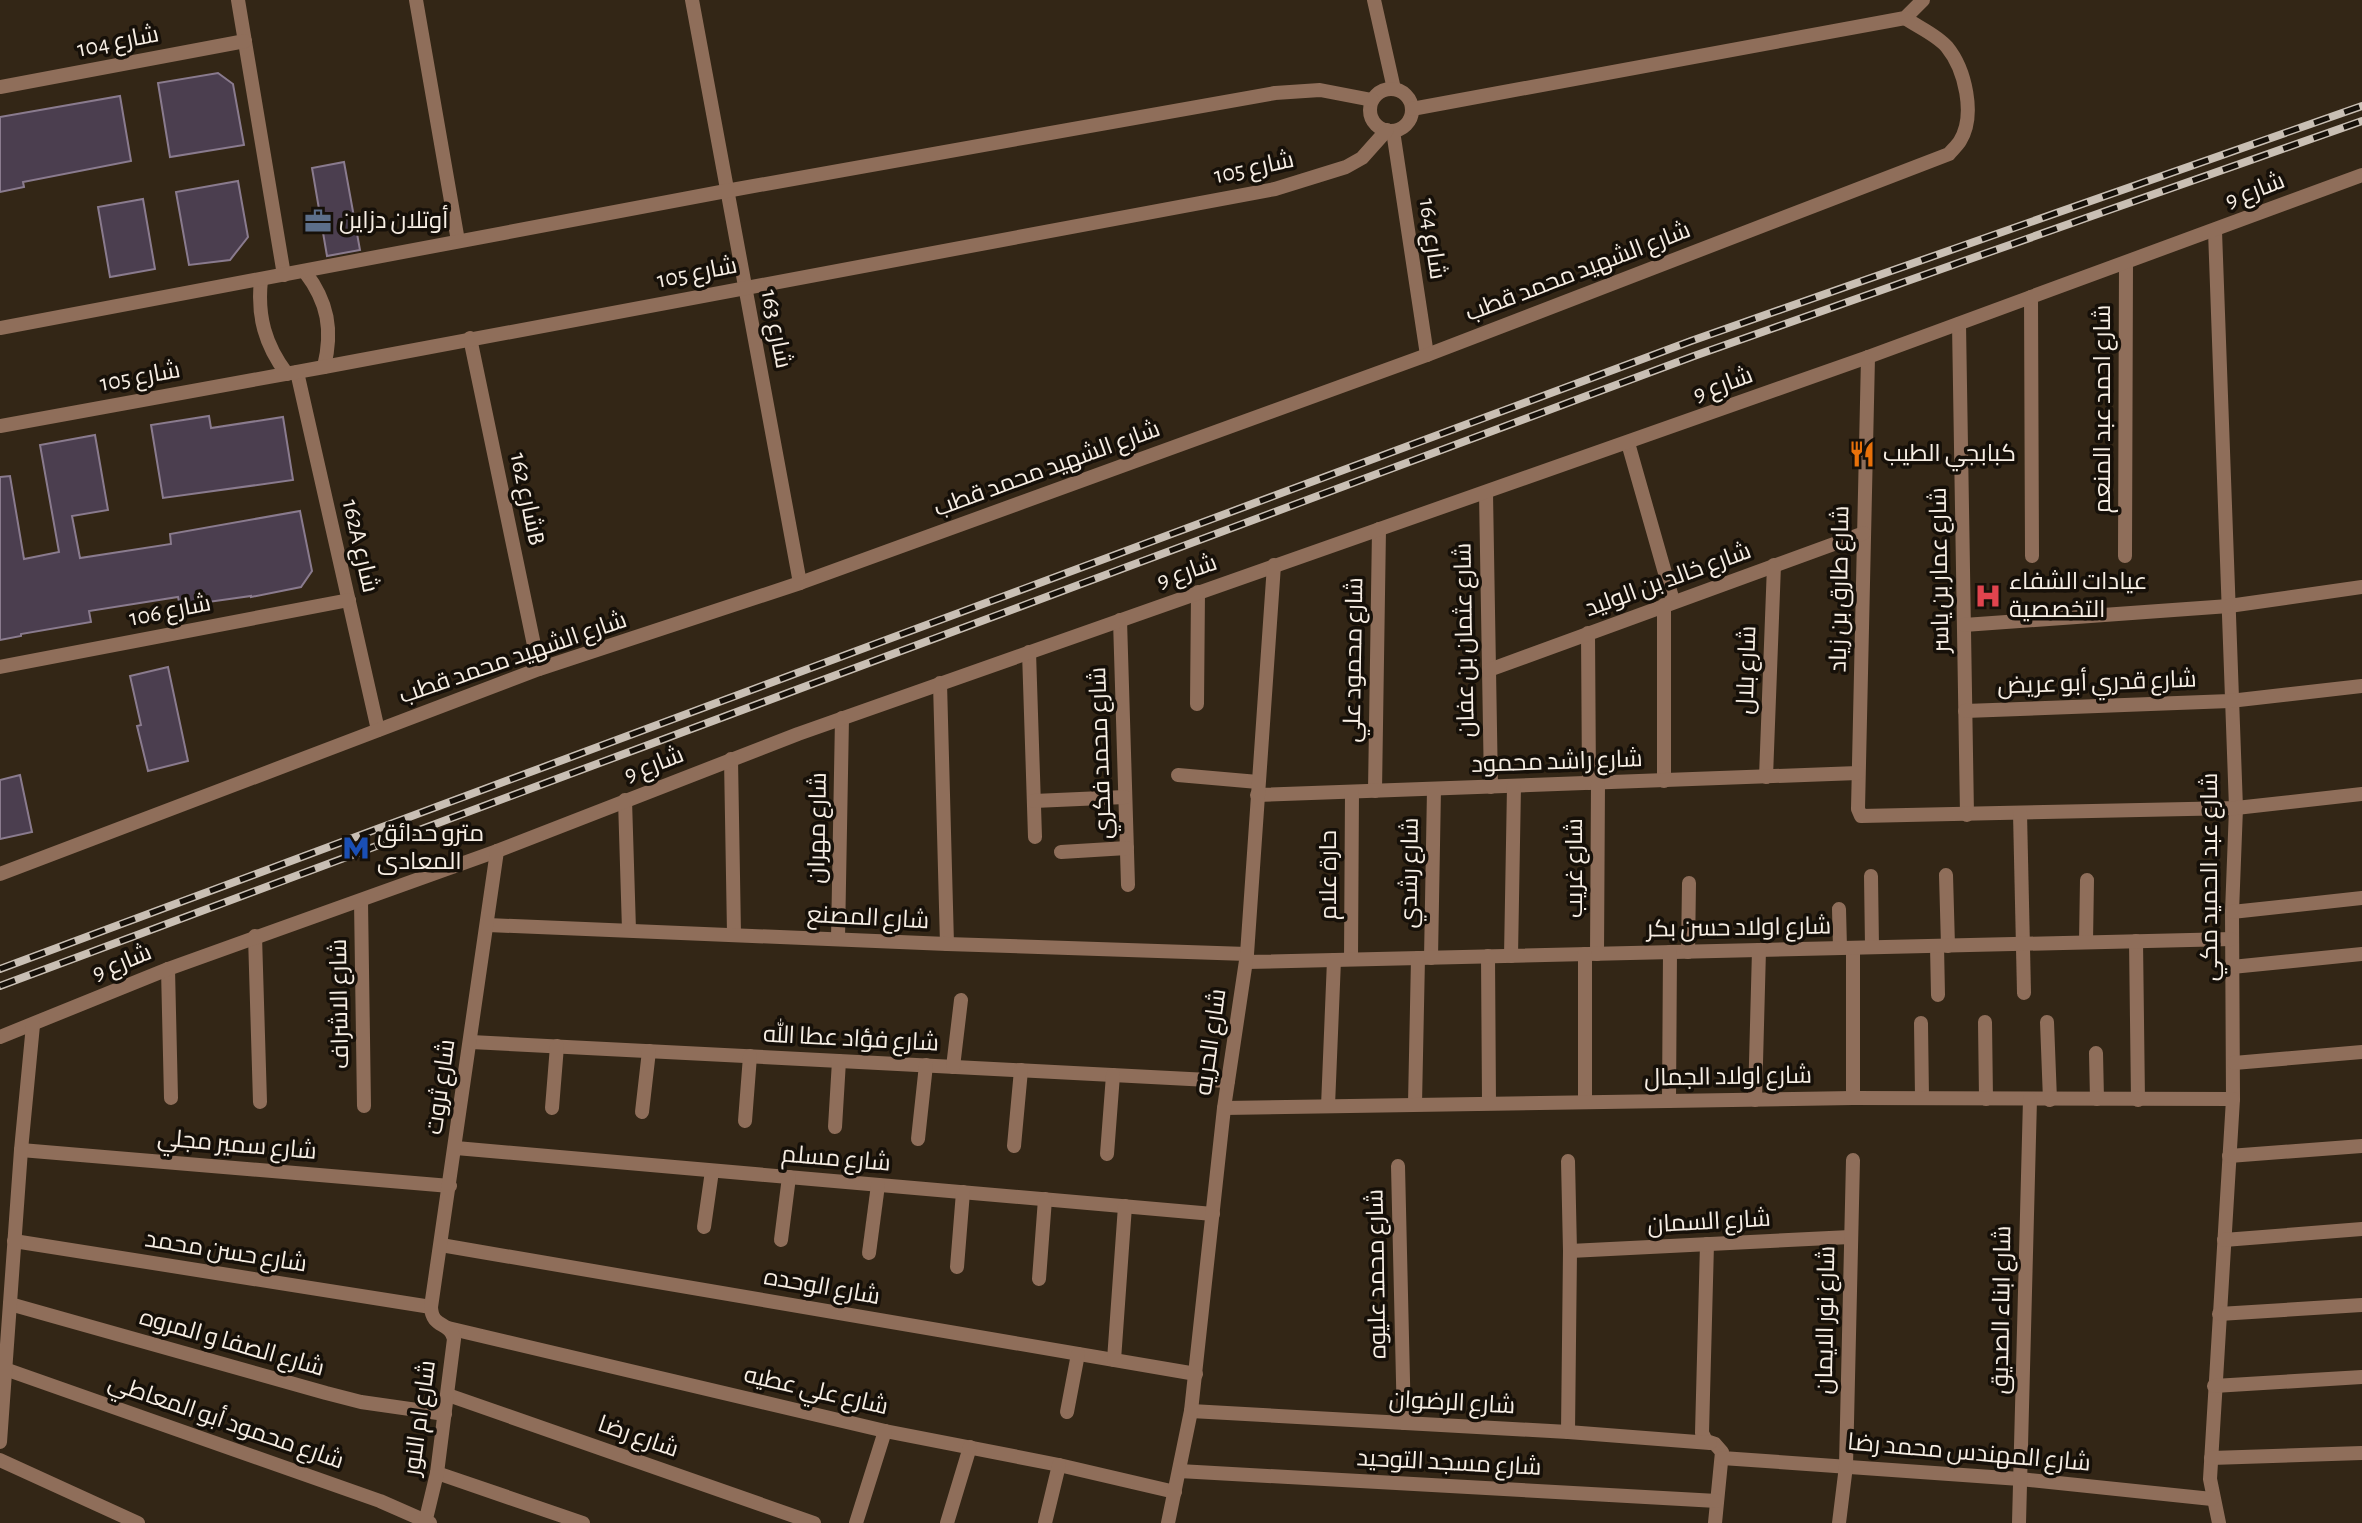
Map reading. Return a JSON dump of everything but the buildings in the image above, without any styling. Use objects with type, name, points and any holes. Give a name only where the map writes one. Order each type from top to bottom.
[{"type":"street","points":[[238,0],[284,275]]},
{"type":"street","points":[[416,0],[457,241]]},
{"type":"street","name":"شارع 163","points":[[692,0],[800,583]]},
{"type":"street","points":[[1374,0],[1394,89]]},
{"type":"street","points":[[1412,109],[1906,18],[1923,0]]},
{"type":"street","name":"شارع الشهيد محمد قطب","points":[[0,874],[539,669],[800,583],[1427,355],[1949,154],[1960,141],[1967,123],[1967,101],[1960,69],[1946,45],[1906,18]]},
{"type":"street","name":"شارع 104","points":[[0,88],[245,41]]},
{"type":"street","points":[[1394,89],[1405,94],[1412,109],[1405,126],[1390,131],[1372,119],[1370,106],[1380,92],[1394,89]]},
{"type":"street","points":[[0,328],[726,191],[1275,93],[1320,90],[1372,100]]},
{"type":"street","name":"شارع 164","points":[[1390,131],[1427,355]]},
{"type":"street","name":"شارع 105","points":[[0,426],[1275,188],[1346,167],[1362,158],[1390,131]]},
{"type":"street","name":"شارع 9","points":[[0,1037],[255,936],[361,901],[842,718],[1628,443],[2362,175]]},
{"type":"street","name":"شارع عبد الحميد مكي","points":[[2215,230],[2230,701],[2236,808],[2232,912],[2233,1099],[2211,1458],[2212,1499],[2218,1523]]},
{"type":"street","name":"شارع احمد عبد المنعم","points":[[2124,556],[2126,262]]},
{"type":"street","points":[[305,272],[326,307],[329,337],[324,367]]},
{"type":"street","points":[[261,280],[261,320],[275,358],[292,373]]},
{"type":"street","points":[[2031,297],[2032,556]]},
{"type":"street","name":"شارع عمار بن ياسر","points":[[1959,324],[1967,815]]},
{"type":"street","name":"شارع 162B","points":[[471,338],[539,669]]},
{"type":"street","name":"شارع طارق بن زياد","points":[[1868,357],[1858,813],[1866,817],[1967,815]]},
{"type":"street","name":"162A شارع","points":[[292,373],[349,600],[378,730]]},
{"type":"street","points":[[1628,443],[1669,603],[1664,781]]},
{"type":"street","name":"شارع عثمان بن عفان","points":[[1486,493],[1491,787]]},
{"type":"street","name":"شارع محمود علي","points":[[1375,791],[1379,530]]},
{"type":"street","name":"شارع خالد بن الوليد","points":[[1489,670],[1864,533]]},
{"type":"street","name":"شارع الحريه","points":[[1168,1523],[1191,1411],[1224,1108],[1247,958],[1274,565]]},
{"type":"street","name":"شارع بلال","points":[[1766,777],[1774,565]]},
{"type":"street","points":[[1964,625],[2229,606],[2362,586]]},
{"type":"street","points":[[1197,704],[1198,592]]},
{"type":"street","name":"شارع 106","points":[[0,667],[349,600]]},
{"type":"street","name":"شارع محمد فكري","points":[[1120,620],[1128,885]]},
{"type":"street","name":"شارع غريب","points":[[1585,1102],[1591,954],[1593,783],[1588,633]]},
{"type":"street","points":[[1029,652],[1035,837]]},
{"type":"street","points":[[940,683],[947,944]]},
{"type":"street","name":"شارع قدري أبو عريض","points":[[1965,711],[2230,701],[2362,686]]},
{"type":"street","name":"شارع مهران","points":[[838,939],[842,718]]},
{"type":"street","points":[[731,759],[734,934]]},
{"type":"street","name":"شارع راشد محمود","points":[[1178,775],[1258,788],[1352,792],[1858,774]]},
{"type":"street","points":[[1511,956],[1514,786]]},
{"type":"street","name":"شارع رشدي","points":[[1415,1104],[1434,789]]},
{"type":"street","name":"حارة علام","points":[[1351,959],[1352,792]]},
{"type":"street","points":[[1967,815],[2236,808],[2362,794]]},
{"type":"street","points":[[1034,801],[1125,797]]},
{"type":"street","points":[[625,800],[629,930]]},
{"type":"street","points":[[2020,813],[2024,993]]},
{"type":"street","points":[[1061,852],[1127,848]]},
{"type":"street","name":"شارع ثروت","points":[[431,1307],[497,850]]},
{"type":"street","points":[[1938,995],[1946,875]]},
{"type":"street","points":[[1871,876],[1872,947]]},
{"type":"street","points":[[2086,942],[2087,880]]},
{"type":"street","points":[[1688,951],[1689,883]]},
{"type":"street","points":[[2232,912],[2362,898]]},
{"type":"street","name":"شارع الاشراف","points":[[361,901],[364,1106]]},
{"type":"street","points":[[1839,909],[1846,948],[1853,1098]]},
{"type":"street","name":"شارع المصنع","points":[[488,925],[1247,958]]},
{"type":"street","points":[[255,936],[261,1102]]},
{"type":"street","name":"شارع اولاد حسن بكر","points":[[1247,958],[1334,960],[2232,939]]},
{"type":"street","points":[[2136,941],[2138,1100]]},
{"type":"street","points":[[1755,1100],[1759,950]]},
{"type":"street","points":[[1669,1101],[1670,952]]},
{"type":"street","points":[[2232,967],[2362,954]]},
{"type":"street","points":[[1488,956],[1489,1103]]},
{"type":"street","points":[[1328,1106],[1334,960]]},
{"type":"street","points":[[168,969],[171,1098]]},
{"type":"street","points":[[953,1067],[961,1000]]},
{"type":"street","points":[[1985,1022],[1986,1099]]},
{"type":"street","points":[[2047,1022],[2049,1100]]},
{"type":"street","points":[[1922,1023],[1922,1098]]},
{"type":"street","points":[[0,1442],[10,1304],[6,1260],[14,1241],[33,1024]]},
{"type":"street","name":"شارع فؤاد عطا الله","points":[[471,1042],[1228,1081]]},
{"type":"street","points":[[552,1108],[557,1046]]},
{"type":"street","points":[[642,1112],[649,1051]]},
{"type":"street","points":[[2234,1063],[2362,1052]]},
{"type":"street","points":[[2096,1053],[2096,1099]]},
{"type":"street","points":[[745,1121],[750,1056]]},
{"type":"street","points":[[835,1127],[839,1061]]},
{"type":"street","points":[[918,1139],[926,1065]]},
{"type":"street","points":[[1014,1146],[1021,1070]]},
{"type":"street","points":[[1107,1154],[1113,1075]]},
{"type":"street","name":"شارع اولاد الجمال","points":[[1224,1108],[1853,1098],[2233,1099]]},
{"type":"street","name":"شارع ابناء الصديق","points":[[2019,1523],[2029,1099]]},
{"type":"street","points":[[2229,1156],[2362,1146]]},
{"type":"street","name":"شارع مسلم","points":[[456,1148],[1213,1214]]},
{"type":"street","name":"شارع سمير مجلي","points":[[21,1150],[450,1186]]},
{"type":"street","name":"شارع نور الايمان","points":[[1839,1523],[1846,1466],[1853,1160]]},
{"type":"street","points":[[1568,1161],[1568,1432]]},
{"type":"street","name":"شارع محمد عليوه","points":[[1398,1166],[1404,1423]]},
{"type":"street","points":[[704,1227],[712,1171]]},
{"type":"street","points":[[781,1240],[789,1177]]},
{"type":"street","points":[[869,1253],[878,1185]]},
{"type":"street","points":[[957,1267],[963,1192]]},
{"type":"street","points":[[1039,1279],[1045,1199]]},
{"type":"street","points":[[1114,1360],[1125,1206]]},
{"type":"street","points":[[2224,1240],[2362,1229]]},
{"type":"street","name":"شارع السمان","points":[[1570,1251],[1850,1237]]},
{"type":"street","name":"شارع حسن محمد","points":[[14,1241],[431,1307]]},
{"type":"street","points":[[1707,1244],[1702,1433],[1710,1443],[1720,1447],[1722,1458],[1715,1523]]},
{"type":"street","name":"شارع الوحده","points":[[441,1245],[1196,1374]]},
{"type":"street","name":"شارع الصفا و المروه","points":[[10,1304],[361,1402],[445,1415]]},
{"type":"street","points":[[2219,1314],[2362,1304]]},
{"type":"street","points":[[431,1307],[431,1316],[445,1327]]},
{"type":"street","name":"شارع ام النور","points":[[427,1522],[437,1473],[454,1339],[453,1333],[445,1327]]},
{"type":"street","name":"شارع علي عطيه","points":[[445,1327],[885,1431],[1059,1465],[1175,1492]]},
{"type":"street","points":[[1067,1412],[1078,1354]]},
{"type":"street","name":"شارع محمود أبو المعاطي","points":[[5,1369],[380,1501],[427,1522]]},
{"type":"street","points":[[2214,1386],[2362,1377]]},
{"type":"street","name":"شارع رضا","points":[[448,1395],[814,1523]]},
{"type":"street","name":"شارع الرضوان","points":[[1191,1411],[1568,1432],[1710,1443]]},
{"type":"street","points":[[856,1523],[885,1431]]},
{"type":"street","points":[[947,1523],[970,1447]]},
{"type":"street","points":[[2211,1458],[2362,1453]]},
{"type":"street","name":"شارع المهندس محمد رضا","points":[[1722,1458],[2020,1479],[2212,1499]]},
{"type":"street","points":[[0,1460],[138,1523]]},
{"type":"street","points":[[1045,1523],[1059,1465]]},
{"type":"street","name":"شارع مسجد التوحيد","points":[[1179,1471],[1717,1501]]},
{"type":"street","points":[[437,1473],[583,1523]]},
{"type":"railway","points":[[0,969],[1691,341],[2362,106]]},
{"type":"railway","points":[[0,986],[1694,356],[2362,121]]},
{"type":"place","name":"أوتلان دزاين","points":[[318,221]]},
{"type":"place","name":"كبابجي الطيب","points":[[1862,454]]},
{"type":"place","name":"عيادات الشفاء التخصصية","points":[[1988,596]]},
{"type":"place","name":"مترو حدائق المعادى","points":[[356,848]]}]
